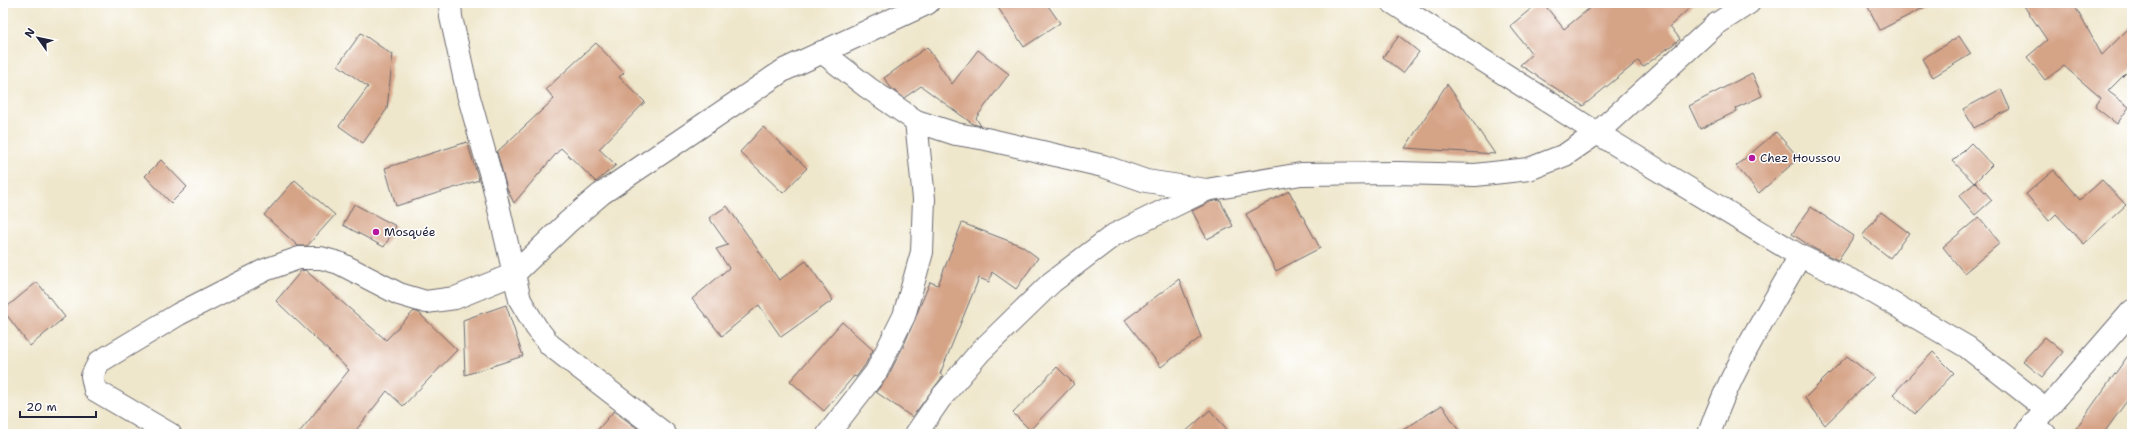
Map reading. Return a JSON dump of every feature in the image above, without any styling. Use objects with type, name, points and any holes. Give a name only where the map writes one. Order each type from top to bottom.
[{"type":"street","points":[[450,3],[450,17],[468,94],[493,183],[520,300],[536,327],[550,345],[665,434]]},
{"type":"street","points":[[170,434],[95,390],[92,376],[99,362],[179,314],[265,270],[299,258],[321,258],[339,263],[399,294],[426,302],[455,298],[514,274],[568,222],[601,194],[784,70],[928,3]]},
{"type":"street","points":[[1393,3],[1597,133],[1800,256],[1861,285],[1960,343],[2037,425],[2130,314]]},
{"type":"street","points":[[916,434],[940,400],[980,352],[1052,282],[1114,236],[1206,190],[1302,174],[1398,173],[1475,175],[1529,169],[1565,155],[1597,133],[1715,25],[1749,3]]},
{"type":"street","points":[[822,52],[867,87],[916,121],[956,134],[1103,166],[1146,181],[1206,190]]},
{"type":"street","points":[[828,434],[876,372],[904,316],[922,252],[924,199],[916,121]]},
{"type":"street","points":[[1709,434],[1718,405],[1739,363],[1800,256]]},
{"type":"building","points":[[995,3],[1046,3],[1060,23],[1024,47]]},
{"type":"building","points":[[1538,3],[1543,3],[1564,29],[1596,3],[1695,3],[1670,26],[1680,39],[1643,67],[1638,61],[1583,106],[1520,65],[1532,54],[1510,26]]},
{"type":"building","points":[[1866,3],[1933,3],[1880,30]]},
{"type":"building","points":[[2022,3],[2073,3],[2102,55],[2132,25],[2132,67],[2108,91],[2129,107],[2117,124],[2095,107],[2101,98],[2064,66],[2045,80],[2027,57],[2047,40]]},
{"type":"building","points":[[361,33],[391,54],[393,53],[387,109],[363,143],[339,126],[368,87],[338,65]]},
{"type":"building","points":[[1399,36],[1419,52],[1403,73],[1383,57]]},
{"type":"building","points":[[1959,36],[1971,54],[1933,77],[1922,59]]},
{"type":"building","points":[[596,43],[624,73],[619,77],[645,102],[599,149],[616,165],[596,182],[561,148],[514,203],[507,189],[497,152],[554,99],[546,89]]},
{"type":"building","points":[[927,47],[952,84],[978,50],[1009,74],[976,118],[981,126],[973,124],[921,86],[904,98],[891,88],[884,78]]},
{"type":"building","points":[[1752,73],[1762,96],[1736,108],[1737,111],[1700,129],[1689,106]]},
{"type":"building","points":[[1447,84],[1495,154],[1405,148]]},
{"type":"building","points":[[2001,89],[2010,109],[1974,128],[1963,109]]},
{"type":"building","points":[[763,127],[807,168],[783,193],[740,152]]},
{"type":"building","points":[[1776,132],[1799,158],[1759,193],[1736,166]]},
{"type":"building","points":[[467,142],[479,180],[396,206],[385,168]]},
{"type":"building","points":[[1971,143],[1992,165],[1974,183],[1953,161]]},
{"type":"building","points":[[161,160],[187,187],[171,203],[145,176]]},
{"type":"building","points":[[2054,170],[2080,200],[2102,180],[2126,205],[2084,244],[2056,214],[2049,221],[2026,194]]},
{"type":"building","points":[[295,180],[335,215],[307,246],[298,246],[264,215]]},
{"type":"building","points":[[1976,182],[1992,200],[1975,215],[1959,196]]},
{"type":"building","points":[[1289,191],[1320,248],[1276,271],[1246,214]]},
{"type":"building","points":[[1220,200],[1233,226],[1207,239],[1192,211],[1210,202]]},
{"type":"building","points":[[354,204],[396,226],[384,247],[343,225]]},
{"type":"building","points":[[727,206],[779,280],[806,261],[833,300],[781,337],[759,305],[722,336],[692,299],[729,268],[716,249],[728,245],[709,218]]},
{"type":"building","points":[[1811,207],[1854,236],[1838,260],[1813,248],[1792,234]]},
{"type":"building","points":[[1881,212],[1909,233],[1890,258],[1862,236]]},
{"type":"building","points":[[1979,217],[2000,243],[1964,273],[1943,247]]},
{"type":"building","points":[[962,223],[1022,246],[1038,258],[1016,289],[992,272],[989,282],[979,278],[940,374],[943,376],[912,417],[876,392],[887,378],[904,345],[930,282],[938,285]]},
{"type":"building","points":[[305,270],[386,340],[414,311],[419,313],[457,350],[403,406],[387,391],[353,434],[298,434],[349,370],[276,301],[301,271]]},
{"type":"building","points":[[1179,279],[1201,337],[1161,367],[1125,320]]},
{"type":"building","points":[[37,282],[65,317],[30,346],[3,310]]},
{"type":"building","points":[[506,305],[523,356],[465,375],[463,320]]},
{"type":"building","points":[[842,322],[873,350],[865,365],[856,377],[854,376],[824,411],[790,381]]},
{"type":"building","points":[[2045,337],[2063,352],[2042,377],[2023,361]]},
{"type":"building","points":[[2132,350],[2132,394],[2103,434],[2072,434]]},
{"type":"building","points":[[1933,352],[1954,373],[1915,414],[1893,394]]},
{"type":"building","points":[[1847,356],[1874,377],[1825,425],[1805,398]]},
{"type":"building","points":[[1057,367],[1074,384],[1030,430],[1013,413]]},
{"type":"building","points":[[1442,405],[1461,434],[1397,434]]},
{"type":"building","points":[[1210,410],[1231,434],[1183,434]]},
{"type":"building","points":[[614,411],[645,434],[594,434]]},
{"type":"place","name":"Chez Houssou","points":[[1752,158]]},
{"type":"place","name":"Mosquée","points":[[376,232]]}]
